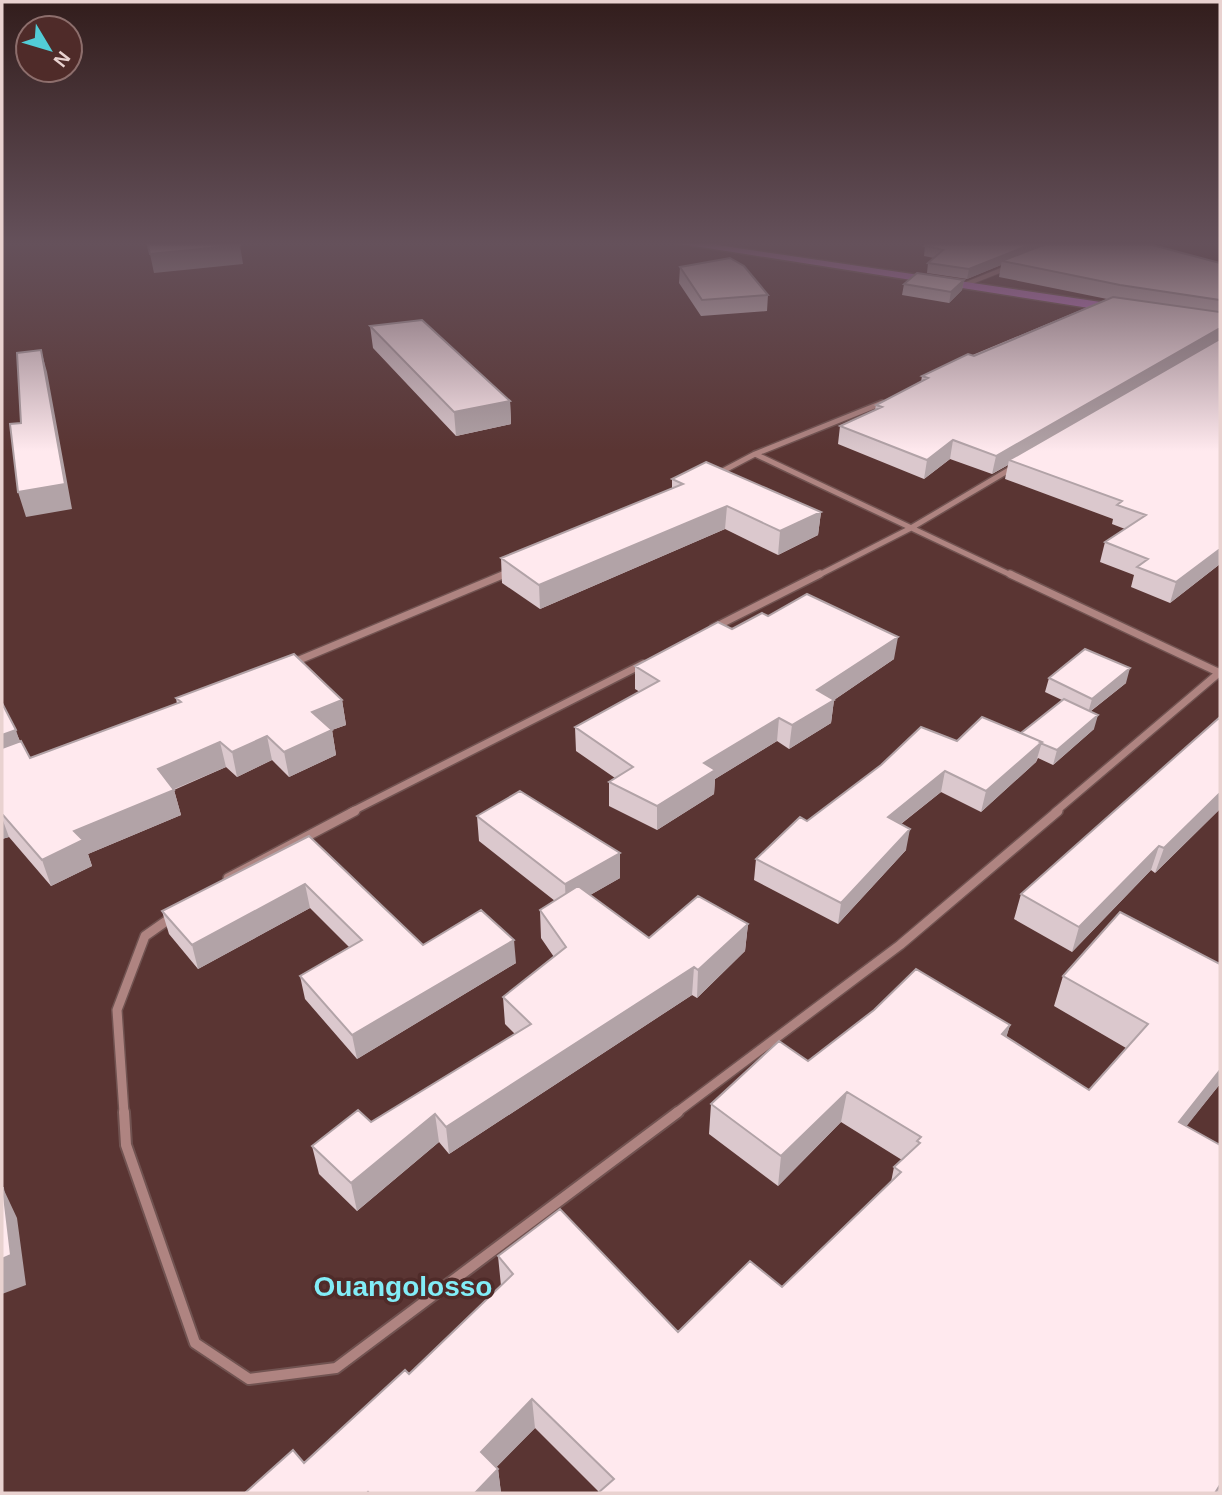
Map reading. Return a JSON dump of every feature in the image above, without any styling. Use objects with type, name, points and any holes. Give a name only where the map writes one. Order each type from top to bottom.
[{"type":"street","points":[[708,478],[755,454],[892,399]]},
{"type":"street","points":[[178,913],[145,936],[117,1010],[125,1145],[195,1343],[249,1378],[336,1368],[900,945],[1220,673],[755,454]]},
{"type":"street","points":[[703,633],[911,528],[1018,465]]},
{"type":"street","points":[[284,667],[515,570]]},
{"type":"street","points":[[222,882],[244,867],[654,658]]},
{"type":"building","points":[[1078,312],[1220,312],[1220,328],[996,456],[953,440],[927,460],[840,426],[882,407],[876,405],[928,378],[922,376],[968,354],[974,356]]},
{"type":"building","points":[[422,320],[510,401],[454,412],[370,326]]},
{"type":"building","points":[[1220,339],[1220,549],[1176,582],[1137,567],[1148,559],[1105,542],[1146,515],[1117,505],[1122,501],[1009,460]]},
{"type":"building","points":[[41,350],[65,484],[18,492],[10,424],[21,423],[17,353]]},
{"type":"building","points":[[706,462],[821,512],[780,531],[727,506],[539,585],[501,558],[683,484],[672,479]]},
{"type":"building","points":[[807,594],[898,637],[817,690],[834,700],[792,725],[779,718],[704,763],[715,770],[657,806],[609,782],[633,767],[575,727],[659,681],[635,666],[718,622],[732,629],[762,613],[768,616]]},
{"type":"building","points":[[1085,649],[1130,668],[1092,699],[1049,678]]},
{"type":"building","points":[[294,654],[342,700],[312,712],[332,730],[284,752],[267,736],[232,752],[220,742],[158,769],[174,790],[74,831],[83,840],[42,860],[2,814],[2,748],[21,741],[30,758],[181,702],[176,698]]},
{"type":"building","points":[[1064,699],[1098,715],[1057,750],[1021,733]]},
{"type":"building","points":[[2,703],[16,730],[2,735]]},
{"type":"building","points":[[982,717],[1042,742],[986,791],[945,771],[888,817],[910,829],[841,903],[756,859],[800,817],[807,821],[881,765],[921,727],[957,741]]},
{"type":"building","points":[[1220,717],[1220,793],[1164,848],[1159,846],[1079,927],[1021,894]]},
{"type":"building","points":[[520,791],[620,853],[565,884],[477,816]]},
{"type":"building","points":[[309,836],[423,945],[481,910],[514,940],[352,1035],[300,976],[362,940],[305,884],[192,945],[162,911]]},
{"type":"building","points":[[578,886],[649,938],[698,896],[748,924],[698,970],[694,967],[446,1127],[435,1114],[351,1183],[312,1146],[358,1110],[371,1122],[531,1024],[503,997],[566,947],[540,910]]},
{"type":"building","points":[[1120,912],[1220,964],[1220,1070],[1179,1122],[1220,1145],[1220,1485],[1215,1493],[598,1493],[614,1479],[532,1399],[481,1452],[498,1469],[475,1493],[245,1493],[293,1450],[304,1463],[405,1370],[409,1374],[513,1274],[498,1256],[560,1209],[678,1332],[750,1261],[782,1287],[901,1172],[894,1167],[920,1143],[917,1141],[921,1137],[847,1092],[781,1156],[711,1104],[779,1041],[808,1061],[874,1010],[916,969],[1010,1025],[1002,1034],[1089,1090],[1148,1024],[1063,976]]},
{"type":"building","points":[[2,1188],[11,1255],[2,1259]]},
{"type":"district","name":"Ouangolosso","points":[[403,1286]]}]
